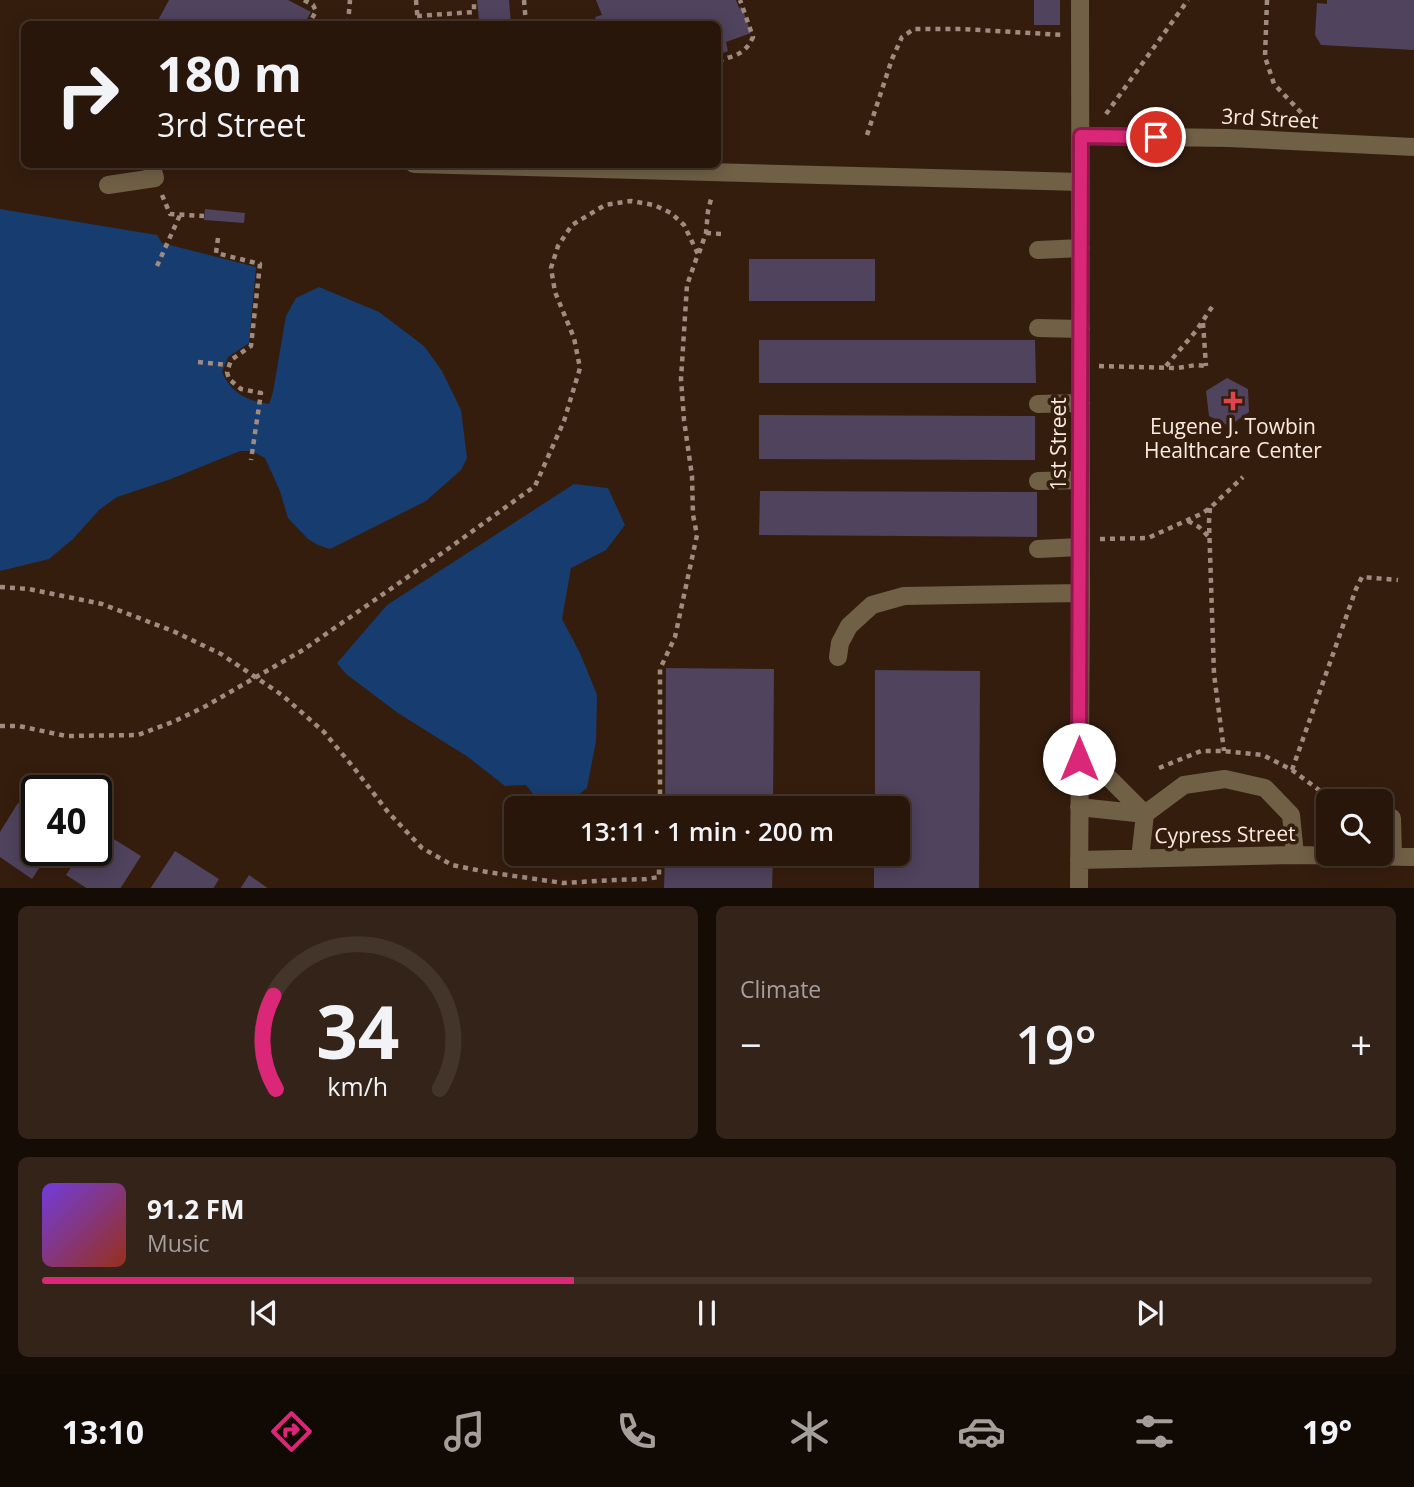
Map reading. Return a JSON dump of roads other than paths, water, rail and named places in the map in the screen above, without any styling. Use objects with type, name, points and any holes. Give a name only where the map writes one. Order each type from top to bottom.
[{"type":"street","name":"1st Street","points":[[1079,888],[1080,0]]},
{"type":"street","name":"3rd Street","points":[[1081,136],[1229,138],[1414,148]]},
{"type":"street","points":[[562,168],[1081,182]]},
{"type":"street","points":[[108,185],[153,171]]},
{"type":"street","points":[[1038,250],[1081,248]]},
{"type":"street","points":[[1038,328],[1081,328]]},
{"type":"street","points":[[1038,404],[1081,403]]},
{"type":"street","points":[[1038,481],[1081,480]]},
{"type":"street","points":[[1038,549],[1080,547]]},
{"type":"street","points":[[838,657],[840,643],[849,626],[872,606],[904,596],[1081,593]]},
{"type":"street","points":[[1080,735],[1104,773],[1145,814]]},
{"type":"street","points":[[1079,807],[1145,814],[1184,785],[1224,779],[1265,788],[1291,814],[1295,855]]},
{"type":"street","points":[[1140,859],[1145,814]]},
{"type":"street","name":"Cypress Street","points":[[1079,860],[1316,855]]},
{"type":"street","name":"Cypress Street","points":[[1393,856],[1414,856]]},
{"type":"water","points":[[0,209],[157,235],[162,243],[256,267],[249,343],[228,357],[222,372],[235,391],[254,401],[269,404],[286,316],[296,298],[319,287],[379,312],[424,346],[442,371],[461,410],[467,458],[461,470],[426,501],[330,549],[308,539],[288,518],[280,491],[265,458],[252,451],[240,451],[117,497],[99,510],[73,539],[49,559],[0,571]]},
{"type":"water","points":[[574,484],[608,488],[625,525],[606,550],[571,568],[562,619],[580,653],[597,695],[596,741],[587,788],[577,796],[535,796],[526,785],[505,786],[468,757],[398,713],[346,674],[337,663],[387,605]]},
{"type":"place","name":"Eugene J. Towbin Healthcare Center","points":[[1233,401]]}]
